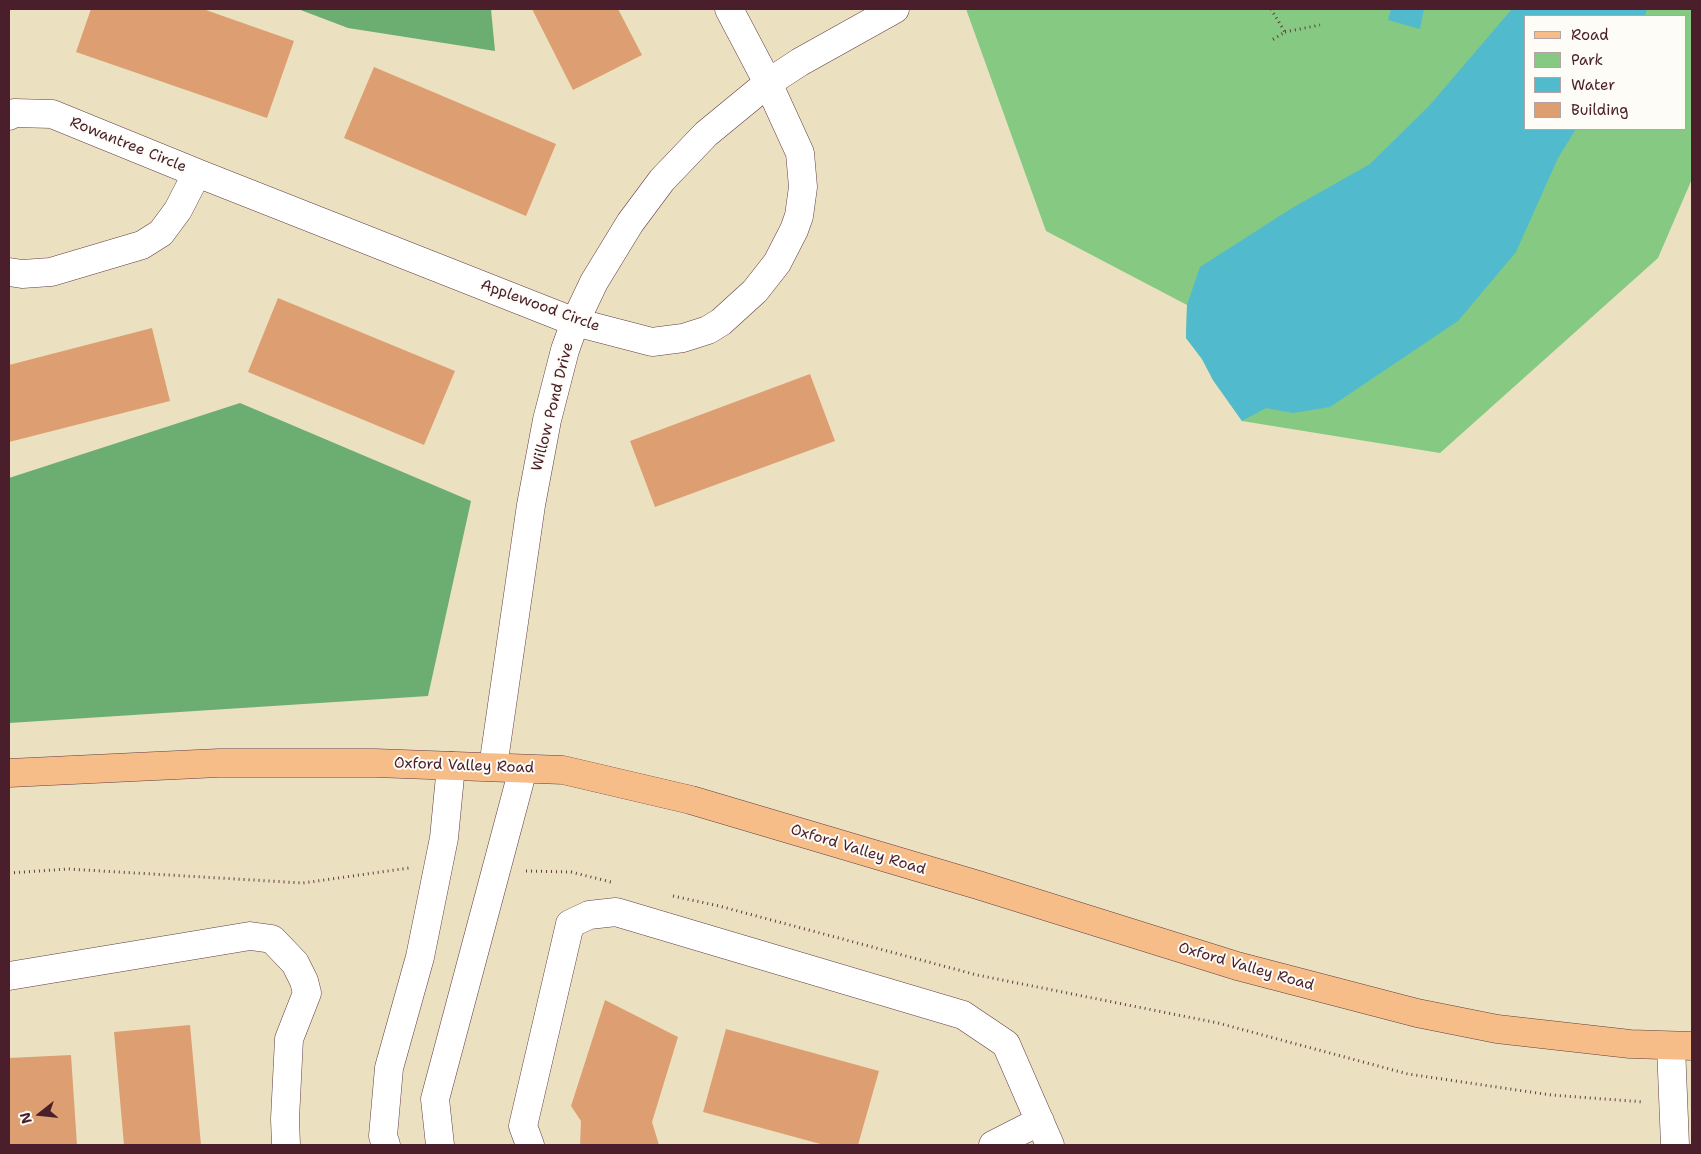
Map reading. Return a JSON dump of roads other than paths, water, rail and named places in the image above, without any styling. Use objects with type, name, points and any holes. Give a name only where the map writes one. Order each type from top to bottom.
[{"type":"main road","name":"Oxford Valley Road","points":[[9,773],[218,764],[376,763],[563,770],[691,800],[978,885],[1237,966],[1417,1013],[1497,1029],[1630,1044],[1682,1046]]},
{"type":"street","name":"Applewood Circle","points":[[198,173],[576,322],[652,342],[684,338],[708,330],[721,322],[754,291],[777,264],[799,216],[803,187],[800,153],[768,83],[729,9]]},
{"type":"street","name":"Willow Pond Drive","points":[[493,767],[533,496],[547,420],[566,350],[594,282],[630,223],[662,180],[706,134],[768,83],[800,62],[895,9]]},
{"type":"street","name":"Rowantree Circle","points":[[9,116],[14,113],[52,114],[198,173],[178,210],[161,232],[142,245],[51,272],[22,274],[9,272]]},
{"type":"street","points":[[386,1145],[383,1136],[389,1068],[420,958],[444,838],[451,766]]},
{"type":"street","points":[[440,1145],[436,1098],[523,768]]},
{"type":"street","points":[[530,1145],[523,1126],[570,924],[589,915],[616,912],[963,1015],[1006,1044],[1050,1145]]},
{"type":"street","points":[[9,976],[250,936],[272,939],[295,963],[304,981],[307,993],[289,1039],[285,1119],[286,1145]]},
{"type":"street","points":[[1675,1145],[1682,1046]]},
{"type":"street","points":[[994,1145],[1040,1121]]},
{"type":"water","points":[[1391,9],[1424,9],[1420,29],[1388,20]]},
{"type":"water","points":[[1512,9],[1647,9],[1645,15],[1524,15],[1524,130],[1575,130],[1558,158],[1516,252],[1458,321],[1330,407],[1293,413],[1266,408],[1242,421],[1213,380],[1202,359],[1186,338],[1187,305],[1200,267],[1292,208],[1370,164],[1429,106]]}]
